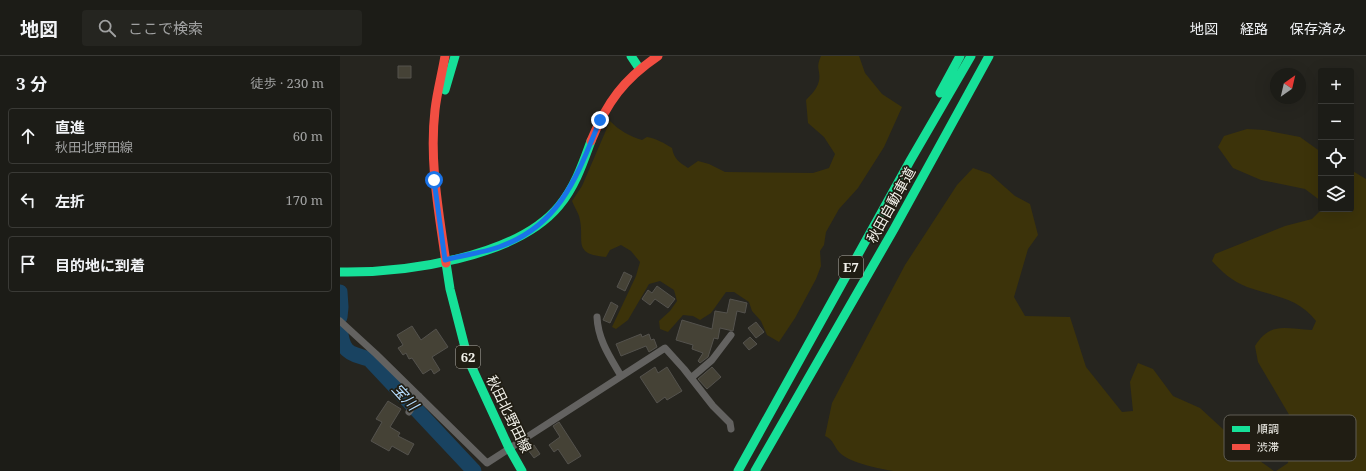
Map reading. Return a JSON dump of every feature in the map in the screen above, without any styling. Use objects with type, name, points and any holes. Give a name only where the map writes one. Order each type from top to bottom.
[{"type":"main road","points":[[631,56],[639,68]]},
{"type":"main road","points":[[345,272],[396,268],[445,260],[504,244],[535,228],[553,213],[564,199],[577,175],[606,108],[626,81],[639,68],[658,56]]},
{"type":"main road","points":[[910,161],[932,108],[960,56]]},
{"type":"main road","name":"秋田自動車道","points":[[738,471],[910,161],[971,56]]},
{"type":"main road","name":"秋田自動車道","points":[[755,471],[894,229],[989,56]]},
{"type":"main road","points":[[982,70],[994,56]]},
{"type":"main road","name":"秋田北野田線","points":[[449,59],[435,110],[433,151],[437,204],[450,289],[468,359],[509,448],[522,471]]},
{"type":"street","points":[[597,317],[597,330],[604,347],[621,376]]},
{"type":"street","points":[[340,321],[487,463],[665,348],[730,423],[731,429]]},
{"type":"street","points":[[691,378],[712,360],[732,335]]},
{"type":"street","points":[[409,412],[419,396]]},
{"type":"shaded area","points":[[821,56],[859,56],[865,73],[882,94],[902,107],[884,147],[858,188],[839,209],[826,232],[824,245],[820,251],[821,266],[816,279],[795,318],[779,342],[767,335],[761,321],[752,311],[749,302],[734,292],[726,292],[711,313],[700,320],[693,316],[683,315],[668,332],[660,329],[659,321],[670,311],[677,301],[674,290],[660,281],[649,284],[628,320],[616,329],[612,327],[636,276],[640,262],[631,251],[621,245],[610,250],[606,257],[588,253],[583,249],[581,224],[572,201],[582,186],[610,121],[617,128],[633,137],[642,140],[647,137],[651,138],[669,146],[672,148],[677,160],[688,168],[698,161],[709,164],[725,172],[813,173],[829,168],[835,154],[824,137],[808,123],[806,100],[814,92],[818,84],[818,64]]},
{"type":"shaded area","points":[[1247,129],[1264,130],[1300,137],[1318,150],[1318,199],[1305,189],[1261,180],[1233,168],[1218,147],[1224,136]]},
{"type":"shaded area","points":[[973,168],[990,174],[1015,196],[1030,204],[1038,235],[1028,249],[1014,297],[1025,316],[1070,317],[1086,367],[1122,412],[1133,411],[1130,382],[1138,363],[1153,369],[1173,396],[1200,408],[1224,430],[1224,461],[1260,461],[1274,471],[893,471],[872,467],[843,456],[832,441],[825,436],[832,403],[905,265],[957,185]]},
{"type":"shaded area","points":[[1354,172],[1366,179],[1366,471],[1276,471],[1288,463],[1288,461],[1356,461],[1356,415],[1289,415],[1258,362],[1255,346],[1261,338],[1273,330],[1286,328],[1312,330],[1316,321],[1309,313],[1293,302],[1247,287],[1237,282],[1212,261],[1215,254],[1285,226],[1312,219],[1319,212],[1354,212]]},
{"type":"building","points":[[398,66],[411,66],[411,78],[398,78]]},
{"type":"building","points":[[624,272],[632,276],[625,291],[617,287]]},
{"type":"building","points":[[657,286],[675,299],[668,308],[655,299],[650,305],[642,299],[648,290],[652,293]]},
{"type":"building","points":[[730,299],[747,303],[745,313],[737,311],[733,331],[720,328],[718,339],[714,338],[708,357],[700,363],[698,361],[703,353],[692,349],[693,345],[676,340],[682,320],[712,329],[715,311],[727,313]]},
{"type":"building","points":[[611,302],[618,306],[610,323],[603,320]]},
{"type":"building","points":[[756,322],[764,332],[756,338],[748,328]]},
{"type":"building","points":[[412,326],[421,340],[436,329],[448,347],[432,357],[440,370],[434,374],[431,369],[423,374],[412,358],[409,359],[406,353],[403,355],[398,348],[403,345],[397,335]]},
{"type":"building","points":[[641,334],[642,337],[649,334],[651,340],[654,339],[657,347],[649,352],[646,346],[621,356],[616,344]]},
{"type":"building","points":[[750,337],[757,344],[749,350],[743,343]]},
{"type":"building","points":[[655,367],[658,373],[667,367],[682,391],[667,400],[665,397],[657,403],[640,377]]},
{"type":"building","points":[[712,367],[721,377],[707,389],[698,379]]},
{"type":"building","points":[[388,401],[401,409],[390,427],[400,433],[398,436],[414,444],[408,455],[392,446],[389,451],[371,441],[382,422],[376,419]]},
{"type":"building","points":[[559,422],[581,456],[568,464],[558,449],[554,452],[549,445],[560,437],[553,426]]},
{"type":"building","points":[[534,445],[540,454],[534,458],[528,450]]},
{"type":"waterway","name":"宝川","points":[[340,292],[340,317]]},
{"type":"waterway","name":"宝川","points":[[340,328],[341,336],[347,350],[351,353],[369,359],[474,471]]},
{"type":"traffic: fast","points":[[445,90],[455,56]]},
{"type":"traffic: fast","points":[[631,56],[639,68]]},
{"type":"traffic: fast","points":[[940,93],[960,56]]},
{"type":"traffic: fast","points":[[738,471],[910,161],[971,56]]},
{"type":"traffic: fast","points":[[755,471],[894,229],[989,56]]},
{"type":"traffic: fast","points":[[340,272],[366,272],[426,265],[457,259],[488,250],[516,238],[540,224],[565,199],[582,166],[591,141]]},
{"type":"traffic: fast","points":[[446,263],[450,289],[468,359],[509,448],[522,471]]},
{"type":"traffic: jam","points":[[445,56],[435,110],[433,149],[438,206],[446,263]]},
{"type":"traffic: jam","points":[[591,141],[603,114],[618,92],[635,74],[658,56]]},
{"type":"route","points":[[434,180],[445,260],[499,247],[522,237],[542,224],[553,213],[564,199],[577,175],[600,120]]}]
